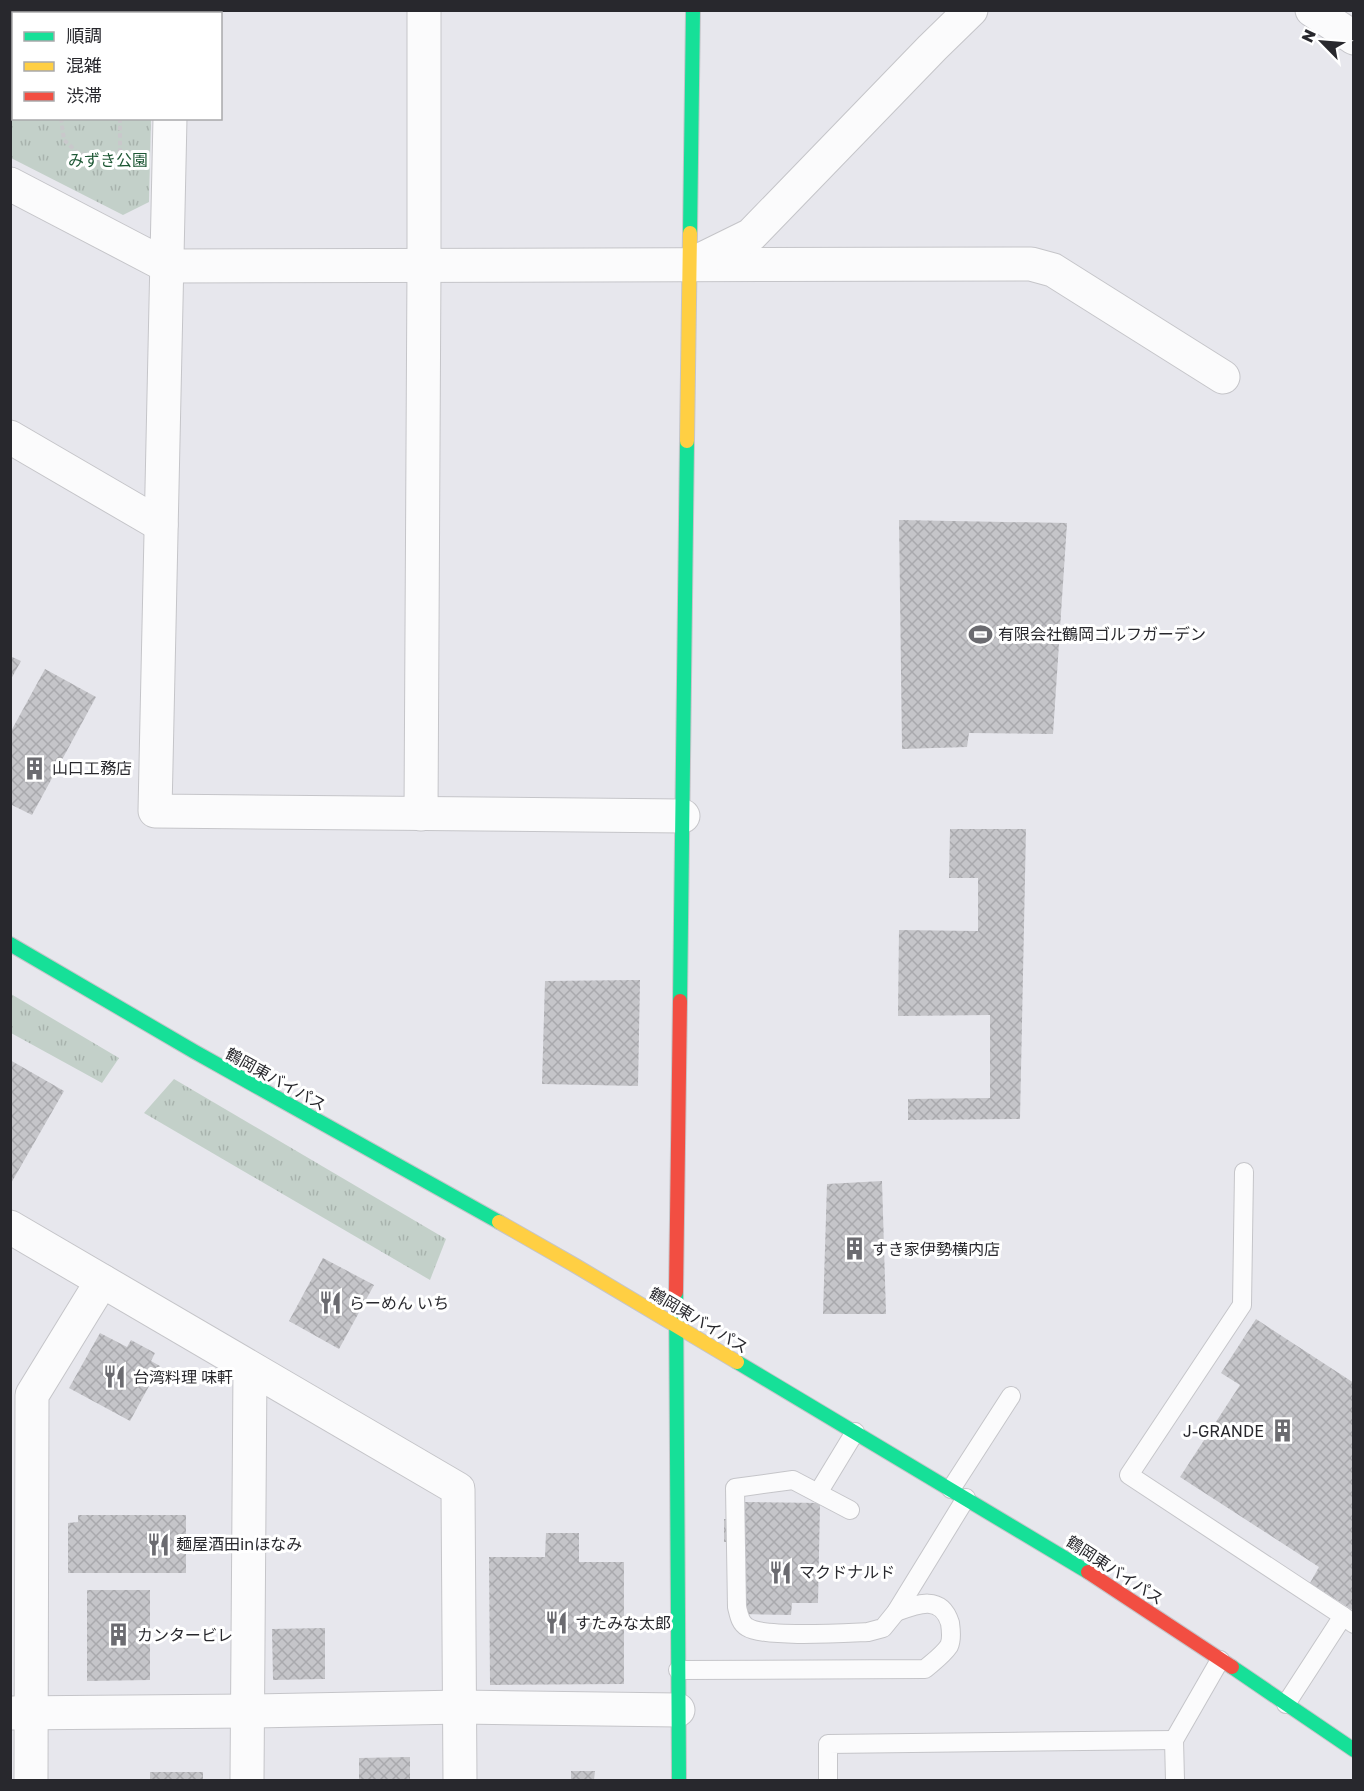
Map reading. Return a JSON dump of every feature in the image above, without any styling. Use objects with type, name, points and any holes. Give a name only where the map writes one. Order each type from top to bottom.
[{"type":"main road","points":[[679,1780],[676,1326],[693,10]]},
{"type":"main road","name":"鶴岡東バイパス","points":[[10,944],[195,1052],[566,1260],[959,1494],[1135,1602],[1353,1750]]},
{"type":"street","points":[[421,814],[424,10]]},
{"type":"street","points":[[690,265],[751,235],[932,48],[972,10]]},
{"type":"street","points":[[1312,10],[1353,39]]},
{"type":"street","points":[[170,120],[155,811],[683,816]]},
{"type":"street","points":[[10,184],[167,266],[1031,264],[1053,270],[1222,377]]},
{"type":"street","points":[[10,437],[161,525]]},
{"type":"street","points":[[10,1227],[458,1489],[460,1780]]},
{"type":"street","points":[[31,1780],[21,1712],[32,1395],[102,1281]]},
{"type":"street","points":[[248,1780],[250,1368]]},
{"type":"street","points":[[21,1712],[461,1707],[678,1710]]},
{"type":"lane","points":[[1244,1172],[1242,1305],[1129,1475],[1348,1620],[1286,1704]]},
{"type":"lane","points":[[850,1510],[793,1480],[735,1488],[737,1607],[741,1621],[748,1629],[767,1634],[867,1632],[883,1628],[896,1612],[1011,1396]]},
{"type":"lane","points":[[818,1493],[855,1432]]},
{"type":"lane","points":[[678,1670],[925,1669],[950,1644],[951,1629],[946,1612],[936,1604],[917,1604],[896,1612]]},
{"type":"lane","points":[[1174,1780],[1174,1740],[1220,1660]]},
{"type":"lane","points":[[828,1780],[828,1744],[1174,1740]]},
{"type":"path","points":[[61,120],[64,140],[78,153],[111,164],[120,150],[120,120]]},
{"type":"green space","name":"みずき公園","points":[[10,11],[153,11],[12,12],[12,120],[151,120],[149,202],[123,215],[11,158]]},
{"type":"green space","points":[[11,994],[119,1058],[102,1083],[11,1033]]},
{"type":"green space","points":[[174,1079],[446,1239],[430,1280],[144,1113]]},
{"type":"building","name":"有限会社鶴岡ゴルフガーデン","points":[[899,520],[1067,523],[1053,734],[969,733],[967,747],[902,749]]},
{"type":"building","points":[[10,656],[21,661],[10,681]]},
{"type":"building","name":"山口工務店","points":[[45,669],[96,697],[32,815],[10,804],[10,733]]},
{"type":"building","points":[[950,829],[1026,829],[1020,1119],[908,1120],[908,1099],[990,1098],[990,1015],[898,1016],[899,930],[978,931],[978,878],[949,878]]},
{"type":"building","points":[[640,980],[638,1086],[542,1084],[545,981]]},
{"type":"building","points":[[10,1060],[64,1091],[10,1185]]},
{"type":"building","name":"すき家伊勢横内店","points":[[882,1181],[886,1314],[823,1314],[827,1184]]},
{"type":"building","name":"らーめん いち","points":[[323,1258],[374,1285],[339,1349],[289,1321]]},
{"type":"building","name":"J-GRANDE","points":[[1256,1319],[1354,1383],[1354,1611],[1310,1583],[1319,1567],[1180,1477],[1240,1385],[1221,1373]]},
{"type":"building","name":"台湾料理 味軒","points":[[100,1333],[127,1347],[131,1340],[155,1353],[151,1361],[160,1366],[130,1421],[69,1388]]},
{"type":"building","name":"マクドナルド","points":[[745,1502],[820,1503],[818,1603],[792,1603],[791,1615],[742,1614],[743,1542],[724,1542],[724,1519],[745,1519]]},
{"type":"building","points":[[78,1515],[186,1515],[186,1573],[68,1573],[68,1523],[78,1522]]},
{"type":"building","name":"すたみな太郎","points":[[546,1533],[579,1533],[579,1562],[624,1562],[624,1684],[490,1685],[489,1557],[545,1557]]},
{"type":"building","name":"カンタービレ","points":[[87,1590],[150,1590],[150,1680],[87,1681]]},
{"type":"building","points":[[325,1628],[325,1679],[273,1680],[272,1629]]},
{"type":"building","points":[[410,1757],[410,1780],[359,1780],[359,1758]]},
{"type":"building","points":[[571,1771],[595,1771],[594,1780],[571,1780]]},
{"type":"building","points":[[150,1772],[203,1772],[203,1780],[150,1780]]},
{"type":"traffic: fast","points":[[690,233],[693,10]]},
{"type":"traffic: fast","points":[[680,1001],[687,441]]},
{"type":"traffic: fast","points":[[10,944],[195,1052],[499,1222]]},
{"type":"traffic: fast","points":[[676,1292],[679,1780]]},
{"type":"traffic: fast","points":[[737,1362],[1088,1572]]},
{"type":"traffic: fast","points":[[1232,1667],[1354,1750]]},
{"type":"traffic: slow","points":[[687,441],[690,233]]},
{"type":"traffic: slow","points":[[499,1222],[737,1362]]},
{"type":"traffic: jam","points":[[676,1292],[680,1001]]},
{"type":"traffic: jam","points":[[1088,1572],[1232,1667]]},
{"type":"place","name":"有限会社鶴岡ゴルフガーデン","points":[[980,634]]},
{"type":"place","name":"山口工務店","points":[[34,768]]},
{"type":"place","name":"すき家伊勢横内店","points":[[854,1249]]},
{"type":"place","name":"らーめん いち","points":[[331,1303]]},
{"type":"place","name":"台湾料理 味軒","points":[[115,1377]]},
{"type":"place","name":"J-GRANDE","points":[[1282,1431]]},
{"type":"place","name":"麺屋酒田inほなみ","points":[[158,1544]]},
{"type":"place","name":"マクドナルド","points":[[781,1572]]},
{"type":"place","name":"すたみな太郎","points":[[557,1623]]},
{"type":"place","name":"カンタービレ","points":[[119,1635]]}]
